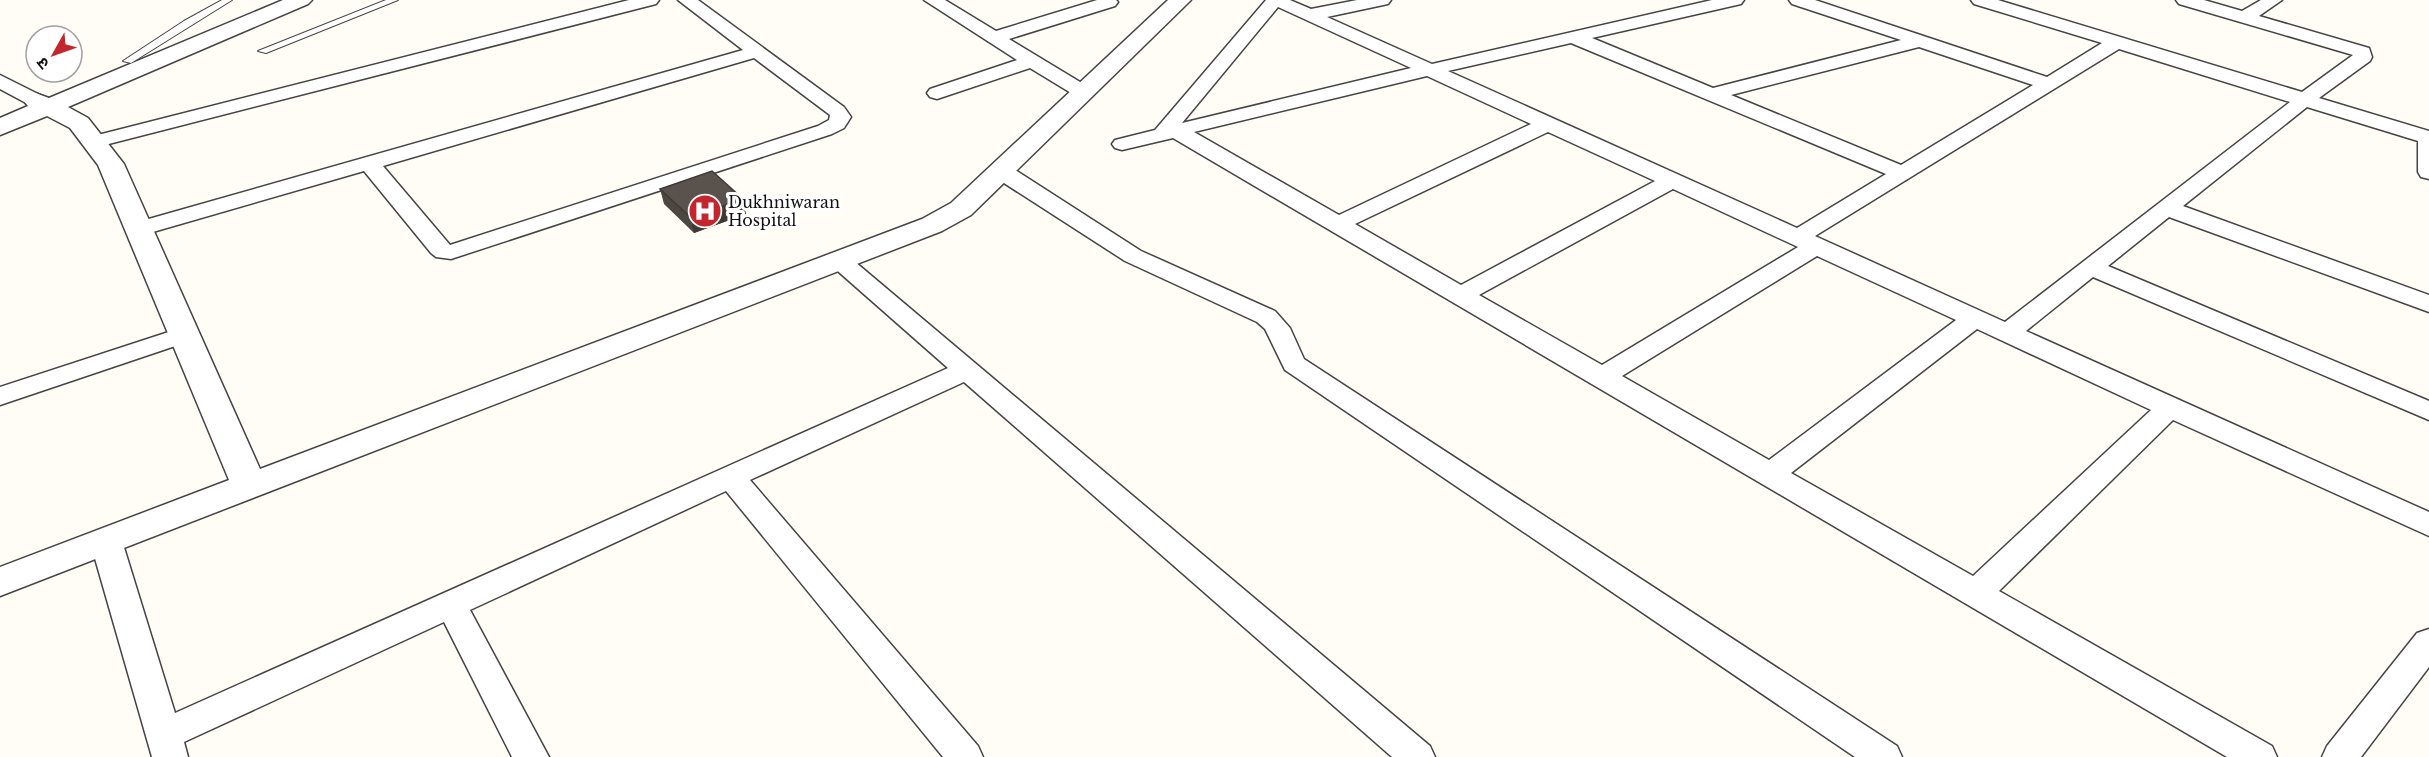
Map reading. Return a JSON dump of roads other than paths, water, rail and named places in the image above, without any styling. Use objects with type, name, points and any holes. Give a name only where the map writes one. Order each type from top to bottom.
[{"type":"street","points":[[0,126],[41,103],[128,61],[276,0]]},
{"type":"street","points":[[0,114],[41,103],[301,0]]},
{"type":"street","points":[[93,142],[650,0]]},
{"type":"street","points":[[370,164],[439,248],[444,252],[452,252],[825,130],[837,124],[841,117],[837,111],[687,0]]},
{"type":"street","points":[[0,582],[932,225],[961,209],[1180,0]]},
{"type":"street","points":[[1169,132],[1275,0],[1550,123],[2429,525]]},
{"type":"street","points":[[1309,15],[1346,4],[1382,0]]},
{"type":"street","points":[[1122,144],[1431,69],[1735,0]]},
{"type":"street","points":[[1798,0],[2049,84]]},
{"type":"street","points":[[1980,0],[2429,138],[2429,172]]},
{"type":"street","points":[[2007,333],[2304,100],[2360,61],[2362,52],[2184,0]]},
{"type":"street","points":[[2244,17],[2273,0]]},
{"type":"street","points":[[937,1],[1083,92]]},
{"type":"street","points":[[994,38],[1108,2]]},
{"type":"street","points":[[1573,37],[1903,173]]},
{"type":"street","points":[[1712,94],[1920,41]]},
{"type":"street","points":[[1602,377],[1808,241],[1903,173],[2117,42]]},
{"type":"street","points":[[139,229],[756,52]]},
{"type":"street","points":[[937,93],[1032,61]]},
{"type":"street","points":[[0,81],[79,123],[111,164],[249,485]]},
{"type":"street","points":[[1338,224],[1550,123]]},
{"type":"street","points":[[1169,132],[1338,224],[2259,757]]},
{"type":"street","points":[[1001,171],[1133,256],[1269,318],[1278,327],[1285,350],[1294,364],[1884,757]]},
{"type":"street","points":[[1460,295],[1673,180]]},
{"type":"street","points":[[2166,208],[2429,304]]},
{"type":"street","points":[[840,261],[1417,757]]},
{"type":"street","points":[[2090,267],[2283,347],[2429,411]]},
{"type":"street","points":[[1770,474],[1975,318]]},
{"type":"street","points":[[0,396],[184,335]]},
{"type":"street","points":[[106,541],[166,746],[451,604],[967,370]]},
{"type":"street","points":[[1976,593],[2170,407]]},
{"type":"street","points":[[731,477],[965,757]]},
{"type":"street","points":[[451,604],[531,757]]},
{"type":"street","points":[[2340,757],[2429,642]]},
{"type":"lane","points":[[128,61],[228,0]]},
{"type":"lane","points":[[263,51],[394,0]]},
{"type":"place","name":"Dukhniwaran Hospital","points":[[705,211]]}]
